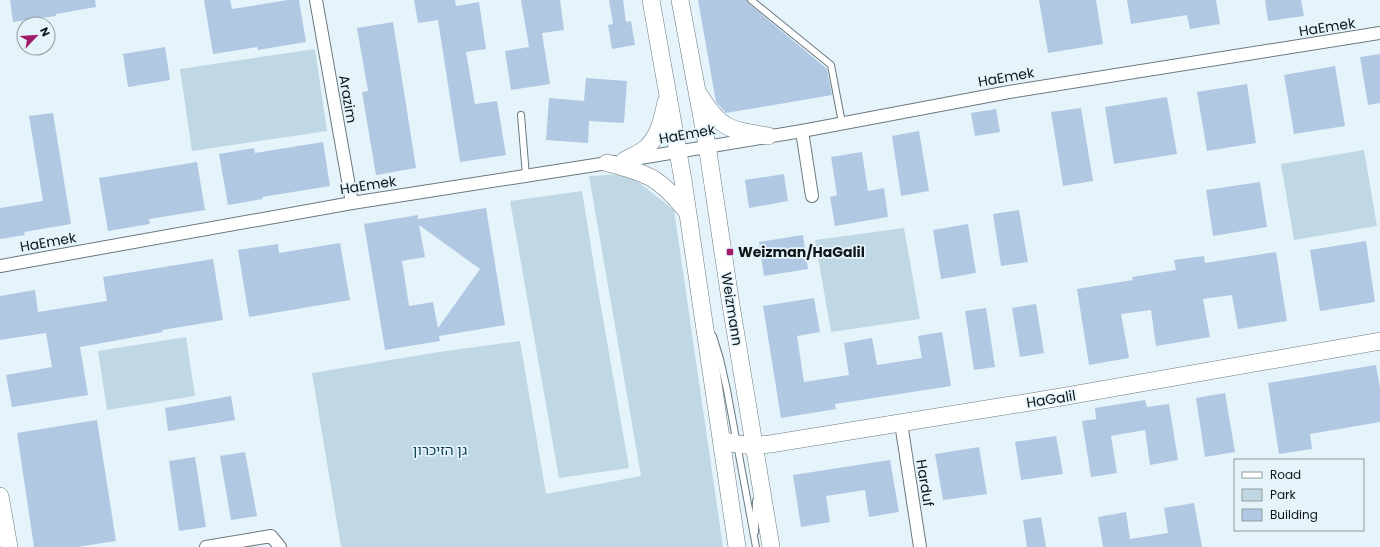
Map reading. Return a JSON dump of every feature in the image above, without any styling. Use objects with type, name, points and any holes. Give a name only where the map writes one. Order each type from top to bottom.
[{"type":"main road","points":[[651,0],[678,151],[700,296],[729,443],[738,547]]},
{"type":"main road","name":"Weizmann","points":[[680,0],[707,146],[754,446],[761,545]]},
{"type":"main road","points":[[696,90],[708,110],[717,120],[731,129],[768,136]]},
{"type":"main road","points":[[625,160],[640,153],[648,147],[657,133],[663,117],[667,93]]},
{"type":"main road","points":[[607,163],[631,169],[650,176],[675,196],[688,213]]},
{"type":"main road","name":"HaGalil","points":[[729,443],[754,446],[901,423],[1069,396],[1380,341]]},
{"type":"main road","points":[[0,496],[9,547]]},
{"type":"street","name":"Arazim","points":[[316,0],[352,203]]},
{"type":"street","name":"HaEmek","points":[[0,266],[352,203],[802,131],[1009,92],[1380,33]]},
{"type":"street","points":[[802,131],[812,196]]},
{"type":"street","name":"Harduf","points":[[901,423],[920,547]]},
{"type":"street","points":[[206,547],[272,536],[280,547]]},
{"type":"lane","points":[[751,0],[830,65],[842,123]]},
{"type":"lane","points":[[521,115],[526,176]]},
{"type":"lane","points":[[729,443],[761,545]]},
{"type":"green space","points":[[315,49],[327,131],[192,151],[180,69]]},
{"type":"green space","points":[[1364,150],[1377,226],[1294,240],[1281,164]]},
{"type":"green space","name":"גן הזיכרון","points":[[628,174],[674,210],[723,547],[341,547],[312,373],[439,352],[520,341],[546,494],[641,476],[589,176]]},
{"type":"green space","points":[[582,191],[629,468],[559,478],[510,201]]},
{"type":"green space","points":[[904,228],[920,319],[831,332],[815,240]]},
{"type":"green space","points":[[186,337],[195,396],[107,410],[98,351]]},
{"type":"building","points":[[10,0],[95,0],[96,7],[56,14],[56,16],[16,16],[16,22],[13,22]]},
{"type":"building","points":[[204,0],[230,0],[232,9],[288,0],[299,0],[306,42],[258,50],[257,47],[213,54]]},
{"type":"building","points":[[414,0],[455,0],[456,6],[479,2],[486,49],[466,52],[475,104],[497,101],[506,155],[460,162],[438,20],[418,23]]},
{"type":"building","points":[[521,0],[560,0],[564,30],[542,33],[550,84],[511,90],[505,51],[529,47]]},
{"type":"building","points":[[609,0],[623,0],[626,22],[631,21],[635,45],[612,49],[608,25],[613,24]]},
{"type":"building","points":[[698,0],[747,0],[748,3],[827,69],[832,95],[726,113],[716,102]]},
{"type":"building","points":[[1039,0],[1096,0],[1103,44],[1048,53]]},
{"type":"building","points":[[1127,0],[1216,0],[1220,24],[1190,29],[1187,15],[1131,24]]},
{"type":"building","points":[[1265,0],[1301,0],[1304,16],[1268,21]]},
{"type":"building","points":[[393,22],[416,168],[376,175],[362,92],[368,91],[357,28]]},
{"type":"building","points":[[165,47],[170,80],[128,87],[123,54]]},
{"type":"building","points":[[1380,54],[1380,103],[1368,105],[1360,57]]},
{"type":"building","points":[[1335,66],[1345,126],[1294,134],[1284,75]]},
{"type":"building","points":[[586,78],[627,81],[624,123],[589,121],[588,143],[546,140],[549,98],[584,101]]},
{"type":"building","points":[[1247,84],[1256,143],[1207,151],[1197,92]]},
{"type":"building","points":[[1167,97],[1177,154],[1114,164],[1105,107]]},
{"type":"building","points":[[1081,108],[1093,181],[1063,186],[1051,112]]},
{"type":"building","points":[[996,109],[1000,132],[975,136],[971,113]]},
{"type":"building","points":[[53,113],[71,224],[24,232],[25,235],[0,239],[0,208],[43,201],[29,116]]},
{"type":"building","points":[[919,131],[929,191],[901,196],[892,136]]},
{"type":"building","points":[[323,142],[330,186],[262,197],[263,199],[228,205],[219,154],[254,148],[255,153]]},
{"type":"building","points":[[862,152],[868,191],[884,188],[888,217],[835,226],[830,197],[837,195],[831,157]]},
{"type":"building","points":[[197,162],[205,210],[149,219],[150,224],[108,231],[99,178]]},
{"type":"building","points":[[784,174],[788,201],[749,208],[745,180]]},
{"type":"building","points":[[1260,182],[1267,227],[1213,236],[1206,190]]},
{"type":"building","points":[[486,208],[505,325],[439,336],[440,341],[385,350],[364,224],[418,215],[418,219]],"holes":[[[419,225],[480,269],[438,328],[433,302],[409,306],[402,261],[425,257]]]},
{"type":"building","points":[[1019,210],[1028,262],[1001,266],[993,214]]},
{"type":"building","points":[[968,224],[976,273],[941,279],[933,230]]},
{"type":"building","points":[[803,235],[808,269],[764,276],[759,242]]},
{"type":"building","points":[[1366,241],[1375,302],[1320,311],[1310,250]]},
{"type":"building","points":[[340,243],[350,300],[249,317],[238,250],[278,244],[279,253]]},
{"type":"building","points":[[1276,252],[1287,321],[1238,329],[1232,295],[1203,299],[1210,337],[1156,346],[1151,310],[1121,314],[1129,358],[1089,365],[1077,289],[1133,280],[1132,277],[1176,270],[1174,260],[1204,256],[1205,263]]},
{"type":"building","points":[[213,259],[223,320],[162,330],[163,332],[80,347],[88,395],[12,407],[6,375],[52,367],[46,333],[0,340],[0,296],[35,290],[38,312],[107,301],[103,277]]},
{"type":"building","points":[[814,298],[820,332],[797,336],[804,382],[849,375],[844,343],[872,338],[877,365],[922,358],[918,336],[942,332],[951,386],[835,404],[836,409],[781,418],[763,306]]},
{"type":"building","points":[[1036,304],[1044,353],[1020,357],[1012,308]]},
{"type":"building","points":[[986,308],[995,367],[974,370],[965,311]]},
{"type":"building","points":[[1376,365],[1380,388],[1380,422],[1310,434],[1312,449],[1279,454],[1268,383]]},
{"type":"building","points":[[1225,393],[1235,452],[1205,457],[1196,398]]},
{"type":"building","points":[[231,396],[235,420],[168,431],[165,408]]},
{"type":"building","points":[[1145,400],[1147,407],[1169,404],[1178,460],[1150,465],[1145,430],[1111,436],[1117,473],[1091,477],[1082,421],[1096,419],[1095,408]]},
{"type":"building","points":[[97,420],[116,541],[77,547],[34,547],[17,433]]},
{"type":"building","points":[[1056,436],[1063,474],[1021,480],[1015,442]]},
{"type":"building","points":[[979,447],[987,494],[943,500],[935,454]]},
{"type":"building","points":[[245,452],[257,516],[231,520],[220,456]]},
{"type":"building","points":[[195,457],[206,527],[179,531],[169,461]]},
{"type":"building","points":[[890,460],[899,512],[869,517],[865,490],[826,496],[830,522],[801,527],[793,475]]},
{"type":"building","points":[[1194,503],[1202,547],[1103,547],[1098,517],[1126,512],[1130,539],[1168,533],[1164,508]]},
{"type":"building","points":[[1041,517],[1046,547],[1027,547],[1023,520]]},
{"type":"place","name":"Weizman/HaGalil","points":[[730,252]]}]
